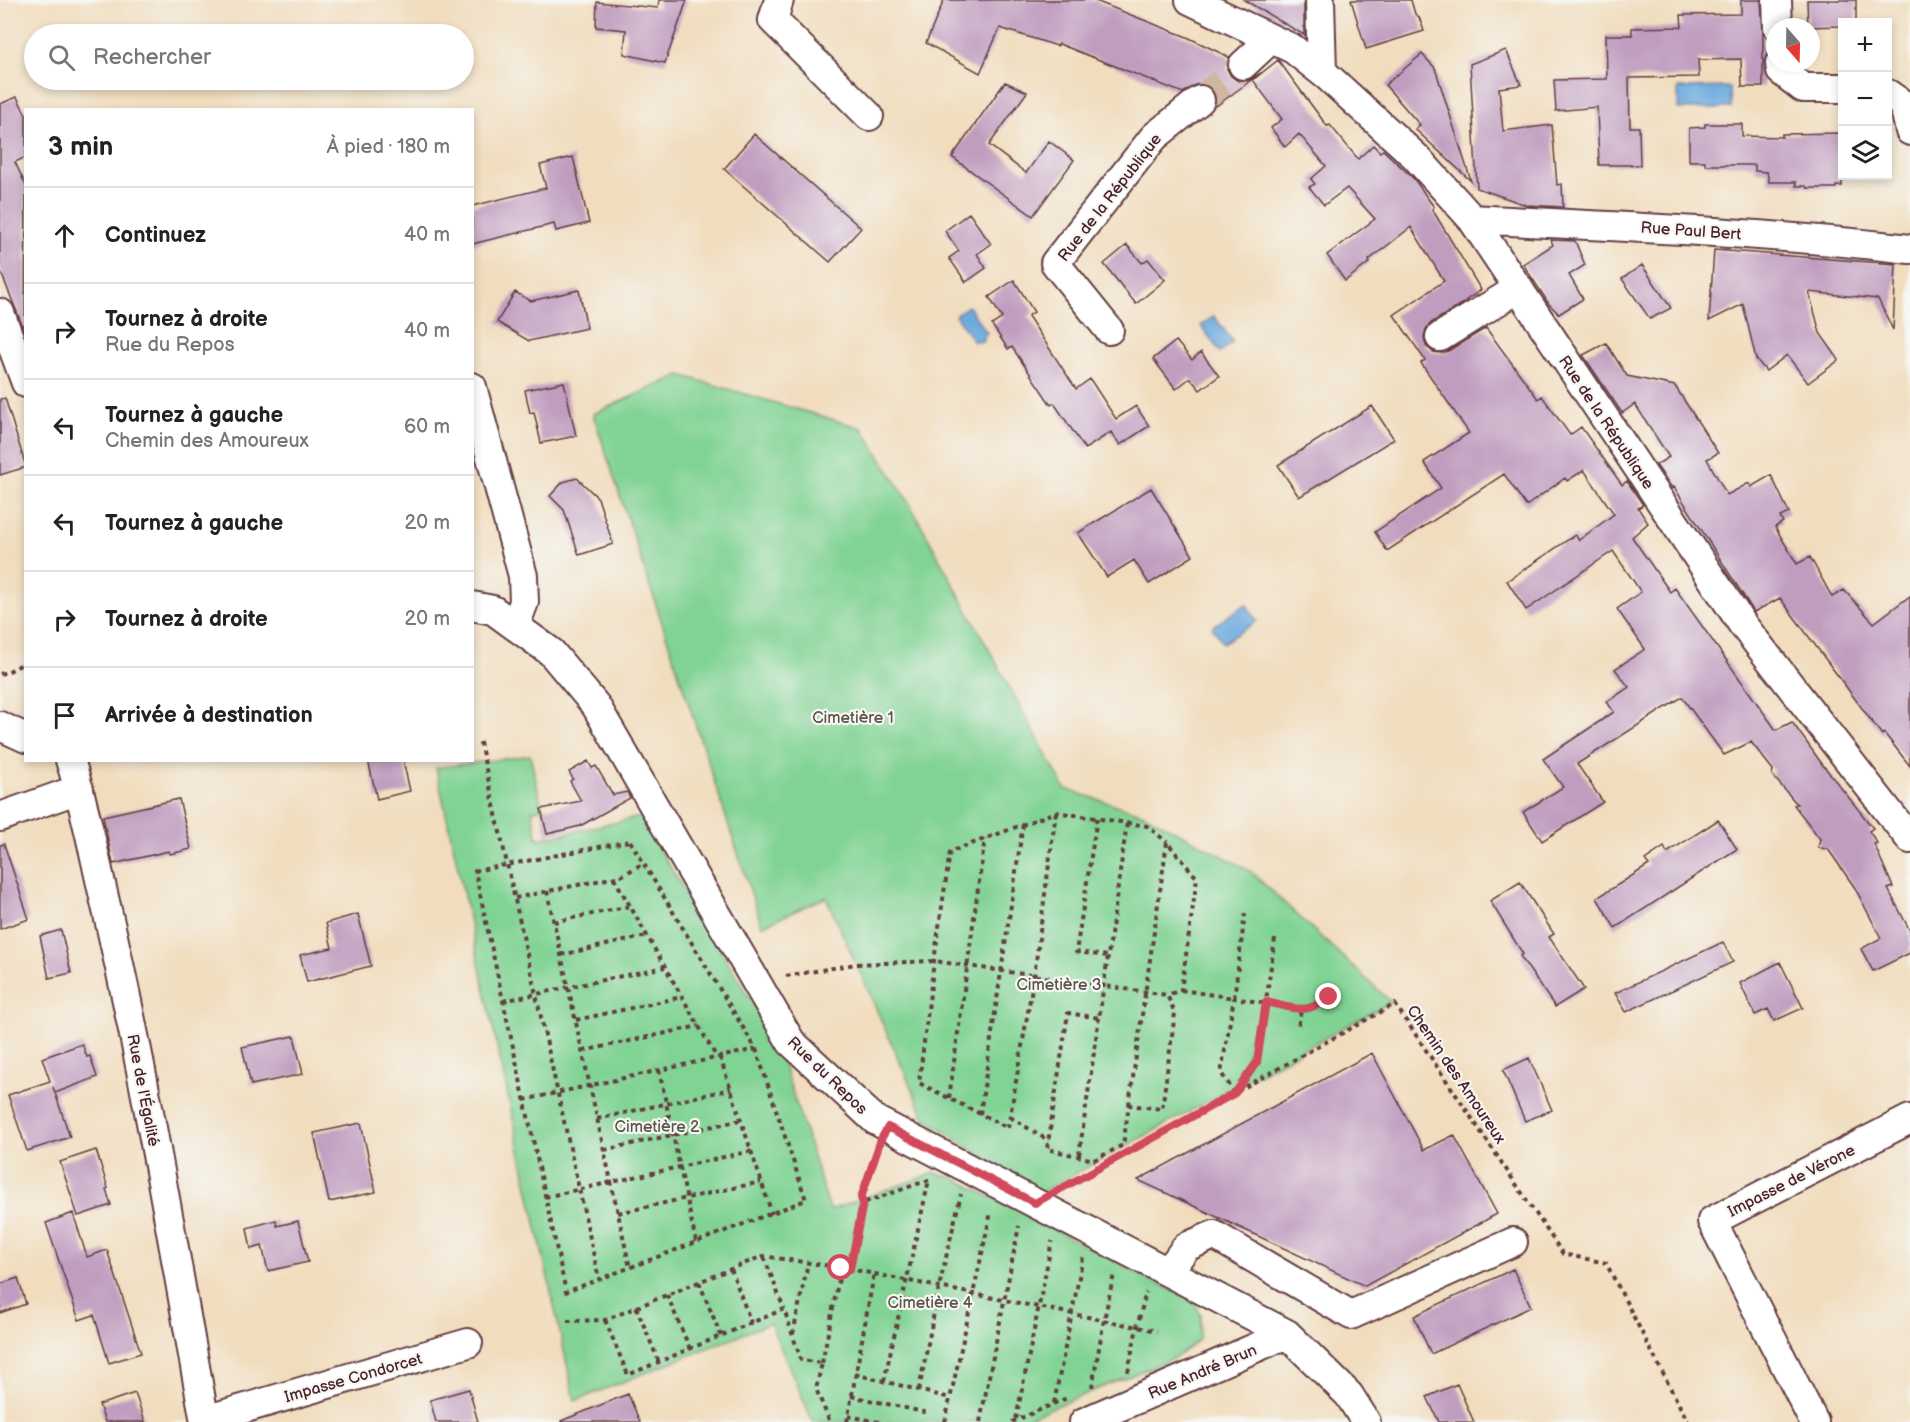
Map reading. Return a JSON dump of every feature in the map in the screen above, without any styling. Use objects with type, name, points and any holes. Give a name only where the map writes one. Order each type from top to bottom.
[{"type":"street","points":[[779,0],[773,20],[869,116]]},
{"type":"street","name":"Rue de la République","points":[[1190,0],[1293,49],[1322,72],[1416,157],[1472,219],[1743,626],[1910,839]]},
{"type":"street","points":[[1320,0],[1322,72]]},
{"type":"street","points":[[1777,0],[1778,18]]},
{"type":"street","points":[[1244,65],[1271,39]]},
{"type":"street","points":[[1782,72],[1803,88],[1838,88]]},
{"type":"street","points":[[1892,97],[1904,105],[1910,131]]},
{"type":"street","name":"Rue de la République","points":[[1109,330],[1055,263],[1154,137],[1200,100]]},
{"type":"street","name":"Rue Paul Bert","points":[[1472,219],[1680,229],[1910,249]]},
{"type":"street","points":[[1440,337],[1519,288]]},
{"type":"street","points":[[0,313],[24,378]]},
{"type":"street","points":[[474,394],[523,576],[524,602],[515,626]]},
{"type":"street","name":"Rue du Repos","points":[[474,606],[493,610],[551,652],[596,706],[790,1042],[875,1120],[1027,1212],[1158,1277],[1287,1334],[1349,1395],[1366,1422]]},
{"type":"street","points":[[0,726],[24,737]]},
{"type":"street","name":"Rue de l'Égalité","points":[[71,762],[80,789],[118,959],[154,1138],[205,1421]]},
{"type":"street","points":[[0,817],[80,789]]},
{"type":"street","name":"Impasse de Vérone","points":[[1814,1422],[1712,1221],[1910,1119]]},
{"type":"street","points":[[1158,1277],[1185,1247],[1214,1235],[1351,1315],[1513,1242]]},
{"type":"street","name":"Rue André Brun","points":[[1084,1422],[1287,1334]]},
{"type":"street","name":"Impasse Condorcet","points":[[205,1421],[468,1343]]},
{"type":"path","points":[[0,674],[24,663]]},
{"type":"path","points":[[480,742],[599,1279]]},
{"type":"path","points":[[1056,812],[1034,976],[1008,1128],[919,1083],[950,852],[1056,812],[1147,826],[1167,842],[1197,878],[1181,990]]},
{"type":"path","points":[[1097,818],[1076,952],[1108,956]]},
{"type":"path","points":[[1079,1155],[1127,823]]},
{"type":"path","points":[[980,1114],[1023,824]]},
{"type":"path","points":[[949,1098],[985,838]]},
{"type":"path","points":[[630,841],[644,863],[756,1049],[806,1200],[566,1292],[475,871],[630,841]]},
{"type":"path","points":[[1100,1018],[1068,1013],[1047,1149],[1094,1160],[1123,1145],[1167,842]]},
{"type":"path","points":[[515,898],[614,878],[644,863]]},
{"type":"path","points":[[614,878],[719,1057],[772,1214]]},
{"type":"path","points":[[547,891],[630,1268]]},
{"type":"path","points":[[554,922],[630,906]]},
{"type":"path","points":[[1245,914],[1221,1073],[1235,1093],[1257,1062],[1275,939]]},
{"type":"path","points":[[561,955],[647,936]]},
{"type":"path","points":[[756,982],[856,964],[934,961],[1167,995],[1181,990],[1307,1010],[1329,997]]},
{"type":"path","points":[[503,1001],[665,968]]},
{"type":"path","points":[[1129,1105],[1162,1109],[1175,1013],[1167,995]]},
{"type":"path","points":[[576,1020],[682,997]]},
{"type":"path","name":"Chemin des Amoureux","points":[[1027,1212],[1395,1004],[1563,1254],[1606,1263],[1688,1422]]},
{"type":"path","points":[[1298,1028],[1301,1009]]},
{"type":"path","points":[[583,1051],[699,1026]]},
{"type":"path","points":[[524,1100],[756,1049]]},
{"type":"path","points":[[659,1070],[696,1242]]},
{"type":"path","points":[[597,1119],[731,1089]]},
{"type":"path","points":[[1010,1117],[1048,1141]]},
{"type":"path","points":[[604,1150],[741,1120]]},
{"type":"path","points":[[850,1269],[863,1203],[861,1198],[881,1139],[888,1127]]},
{"type":"path","points":[[545,1197],[751,1151]]},
{"type":"path","points":[[863,1203],[931,1179],[884,1382]]},
{"type":"path","points":[[618,1213],[761,1182]]},
{"type":"path","points":[[919,1390],[939,1287],[961,1192],[972,1197]]},
{"type":"path","points":[[945,1422],[992,1207]]},
{"type":"path","points":[[980,1422],[1005,1300],[1027,1212]]},
{"type":"path","points":[[1014,1421],[1053,1236]]},
{"type":"path","points":[[1054,1404],[1084,1251]]},
{"type":"path","points":[[763,1256],[801,1360],[822,1363]]},
{"type":"path","points":[[567,1322],[605,1320],[763,1256],[850,1269],[1156,1331]]},
{"type":"path","points":[[792,1335],[808,1263]]},
{"type":"path","points":[[1092,1388],[1116,1267]]},
{"type":"path","points":[[830,1422],[816,1389],[841,1268]]},
{"type":"path","points":[[730,1269],[751,1323]]},
{"type":"path","points":[[847,1422],[874,1274]]},
{"type":"path","points":[[1128,1374],[1137,1327],[1158,1277]]},
{"type":"path","points":[[699,1282],[721,1336]]},
{"type":"path","points":[[668,1295],[690,1349]]},
{"type":"path","points":[[636,1307],[659,1362]]},
{"type":"path","points":[[605,1320],[628,1375],[784,1309]]},
{"type":"path","points":[[855,1374],[950,1398]]},
{"type":"path","points":[[1083,1392],[1099,1385]]},
{"type":"path","points":[[851,1396],[928,1413]]},
{"type":"path","points":[[1014,1421],[1073,1396]]},
{"type":"path","points":[[848,1416],[879,1422]]},
{"type":"green space","points":[[680,375],[862,428],[908,501],[1065,789],[1144,814],[1249,870],[1391,1002],[1038,1194],[925,1118],[826,897],[762,926],[593,414]]},
{"type":"green space","points":[[530,755],[542,808],[532,811],[538,839],[640,817],[776,1041],[830,1210],[934,1173],[952,1177],[1195,1302],[1201,1316],[1199,1340],[1176,1357],[1017,1422],[813,1422],[770,1323],[575,1401],[436,768]]},
{"type":"water","points":[[1730,87],[1731,108],[1678,109],[1678,88]]},
{"type":"water","points":[[968,306],[987,333],[983,341],[974,342],[955,315]]},
{"type":"water","points":[[1214,316],[1233,342],[1220,352],[1201,326]]},
{"type":"water","points":[[1246,604],[1257,621],[1223,643],[1212,627]]},
{"type":"building","points":[[659,0],[687,0],[665,63],[624,54],[626,30],[596,27],[597,2],[658,8]]},
{"type":"building","points":[[944,0],[1093,0],[1187,37],[1229,57],[1227,69],[1238,81],[1247,81],[1261,73],[1216,106],[1213,90],[1205,84],[1197,84],[1183,93],[1059,44],[1057,46],[1000,28],[980,73],[926,43]]},
{"type":"building","points":[[1244,0],[1304,0],[1304,35]]},
{"type":"building","points":[[1351,0],[1411,0],[1424,31],[1366,49]]},
{"type":"building","points":[[1741,0],[1761,0],[1763,87],[1742,87],[1741,59],[1698,60],[1699,77],[1629,78],[1630,127],[1639,127],[1640,165],[1599,165],[1597,107],[1556,111],[1554,80],[1607,79],[1606,35],[1632,35],[1632,28],[1682,27],[1681,15],[1741,14]]},
{"type":"building","points":[[1807,0],[1856,0],[1856,18],[1838,18],[1838,26],[1820,27],[1820,18],[1808,18]]},
{"type":"building","points":[[1506,50],[1521,85],[1499,88],[1503,131],[1552,125],[1557,185],[1562,184],[1563,207],[1526,205],[1477,188],[1470,64]]},
{"type":"building","points":[[1422,54],[1435,68],[1471,181],[1415,129],[1420,125],[1385,85]]},
{"type":"building","points":[[1278,60],[1327,126],[1330,125],[1358,159],[1373,145],[1380,152],[1383,150],[1414,179],[1434,207],[1432,209],[1481,290],[1431,323],[1424,337],[1426,346],[1433,352],[1448,351],[1486,328],[1538,399],[1542,396],[1570,435],[1581,427],[1622,485],[1627,481],[1643,505],[1638,508],[1648,523],[1632,537],[1670,592],[1675,588],[1776,730],[1792,722],[1873,828],[1869,831],[1877,843],[1874,844],[1893,887],[1888,889],[1910,931],[1910,953],[1873,971],[1861,949],[1881,938],[1855,888],[1828,849],[1818,848],[1820,839],[1794,805],[1797,804],[1772,775],[1773,770],[1751,742],[1724,755],[1682,697],[1577,764],[1603,802],[1542,841],[1523,812],[1563,787],[1543,759],[1614,712],[1607,702],[1629,687],[1615,669],[1645,649],[1617,609],[1641,592],[1613,551],[1526,610],[1507,581],[1575,535],[1579,540],[1614,514],[1584,470],[1567,481],[1565,478],[1526,506],[1504,474],[1387,551],[1375,532],[1441,488],[1424,462],[1469,433],[1421,363],[1425,360],[1394,315],[1444,281],[1411,227],[1345,281],[1327,255],[1375,219],[1347,188],[1324,205],[1309,187],[1315,184],[1311,179],[1326,166],[1299,134],[1285,147],[1271,128],[1282,119],[1253,80]]},
{"type":"building","points":[[1005,82],[1027,92],[989,145],[1026,173],[1049,141],[1074,160],[1033,216],[952,157]]},
{"type":"building","points":[[17,97],[24,111],[24,158],[15,162],[24,182],[24,330],[0,270],[0,104]]},
{"type":"building","points":[[1705,124],[1742,124],[1742,136],[1782,137],[1782,134],[1838,133],[1838,180],[1842,180],[1842,186],[1807,188],[1796,186],[1796,182],[1769,182],[1767,172],[1755,171],[1755,165],[1705,165],[1705,161],[1689,161],[1689,128],[1705,127]]},
{"type":"building","points":[[754,134],[861,228],[830,262],[724,169]]},
{"type":"building","points":[[573,157],[589,223],[556,231],[554,224],[474,244],[474,206],[546,188],[540,165]]},
{"type":"building","points":[[969,213],[991,244],[977,254],[986,268],[966,282],[949,258],[959,251],[945,231]]},
{"type":"building","points":[[1551,240],[1575,241],[1585,265],[1569,275],[1583,299],[1559,314],[1549,304],[1523,264],[1553,245]]},
{"type":"building","points":[[1127,245],[1142,263],[1148,259],[1165,280],[1136,304],[1104,264]]},
{"type":"building","points":[[1714,250],[1896,264],[1893,330],[1878,299],[1809,292],[1820,333],[1839,360],[1808,383],[1787,355],[1766,371],[1756,359],[1743,304],[1709,321]]},
{"type":"building","points":[[1642,265],[1671,308],[1650,319],[1622,279]]},
{"type":"building","points":[[1014,280],[1034,312],[1028,316],[1076,389],[1090,379],[1116,419],[1136,406],[1149,426],[1120,445],[1111,432],[1085,449],[1054,403],[1051,405],[1012,347],[1008,349],[992,325],[1002,318],[989,297]]},
{"type":"building","points":[[579,290],[587,328],[529,341],[497,322],[515,292],[531,301]]},
{"type":"building","points":[[1176,341],[1192,360],[1201,352],[1219,376],[1200,390],[1190,378],[1176,389],[1153,359]]},
{"type":"building","points":[[1606,343],[1627,376],[1675,386],[1718,453],[1707,459],[1727,495],[1749,483],[1751,487],[1771,475],[1789,513],[1780,517],[1783,522],[1775,527],[1797,564],[1810,557],[1832,597],[1844,590],[1874,623],[1910,596],[1910,766],[1884,733],[1882,735],[1780,598],[1754,612],[1674,487],[1672,488],[1656,465],[1669,457],[1635,404],[1622,413],[1583,355]]},
{"type":"building","points":[[564,382],[576,436],[541,443],[534,412],[530,413],[525,390]]},
{"type":"building","points":[[5,398],[24,460],[24,468],[0,475],[0,399]]},
{"type":"building","points":[[1372,406],[1394,439],[1299,497],[1278,465]]},
{"type":"building","points":[[577,478],[598,498],[613,544],[579,555],[564,510],[550,496],[563,482]]},
{"type":"building","points":[[1151,488],[1193,556],[1149,584],[1134,560],[1107,577],[1078,533]]},
{"type":"building","points":[[588,761],[592,768],[596,766],[613,795],[627,792],[630,798],[580,826],[547,834],[541,809],[581,801],[570,781],[573,779],[569,772]]},
{"type":"building","points":[[368,762],[403,762],[410,791],[377,799]]},
{"type":"building","points":[[179,799],[191,849],[170,854],[169,851],[113,864],[103,816]]},
{"type":"building","points":[[1718,820],[1737,849],[1615,928],[1597,898],[1649,865],[1645,860],[1664,847],[1667,853]]},
{"type":"building","points":[[4,844],[29,919],[0,929],[0,845]]},
{"type":"building","points":[[1520,882],[1554,934],[1549,937],[1584,989],[1555,1007],[1520,956],[1523,954],[1490,901]]},
{"type":"building","points":[[358,914],[371,966],[307,982],[300,955],[332,948],[326,923]]},
{"type":"building","points":[[61,930],[71,973],[49,978],[40,936]]},
{"type":"building","points":[[1723,942],[1733,962],[1626,1012],[1615,993]]},
{"type":"building","points":[[1780,962],[1803,1008],[1774,1021],[1768,1009],[1755,1015],[1740,983]]},
{"type":"building","points":[[294,1036],[303,1074],[251,1085],[242,1047]]},
{"type":"building","points":[[82,1044],[87,1057],[90,1056],[97,1077],[55,1093],[70,1137],[27,1151],[8,1095],[50,1081],[42,1058]]},
{"type":"building","points":[[1372,1053],[1424,1150],[1454,1135],[1497,1214],[1365,1286],[1138,1180]]},
{"type":"building","points":[[1529,1058],[1552,1110],[1525,1121],[1503,1070]]},
{"type":"building","points":[[361,1123],[376,1192],[329,1202],[314,1133]]},
{"type":"building","points":[[96,1150],[111,1205],[78,1216],[60,1162]]},
{"type":"building","points":[[73,1213],[87,1257],[107,1250],[141,1353],[109,1363],[94,1315],[79,1320],[46,1223]]},
{"type":"building","points":[[276,1220],[277,1226],[298,1221],[308,1262],[268,1271],[262,1246],[251,1249],[247,1228]]},
{"type":"building","points":[[1513,1269],[1531,1307],[1431,1354],[1414,1316]]},
{"type":"building","points":[[18,1278],[26,1304],[0,1313],[0,1284]]},
{"type":"building","points":[[1457,1384],[1474,1422],[1439,1422],[1427,1397]]},
{"type":"building","points":[[469,1389],[478,1422],[436,1422],[430,1400]]},
{"type":"building","points":[[135,1393],[145,1422],[105,1422],[99,1405]]},
{"type":"building","points":[[628,1394],[640,1422],[561,1422],[561,1421]]},
{"type":"tunnel","points":[[1200,100],[1243,65]]},
{"type":"route","points":[[841,1268],[850,1269],[863,1203],[861,1198],[881,1139],[888,1127],[1035,1203],[1235,1093],[1257,1062],[1266,1002],[1307,1010],[1329,997]]},
{"type":"park label","name":"Cimetière 1","points":[[853,717]]},
{"type":"park label","name":"Cimetière 3","points":[[1059,984]]},
{"type":"park label","name":"Cimetière 2","points":[[657,1126]]},
{"type":"park label","name":"Cimetière 4","points":[[930,1302]]}]
